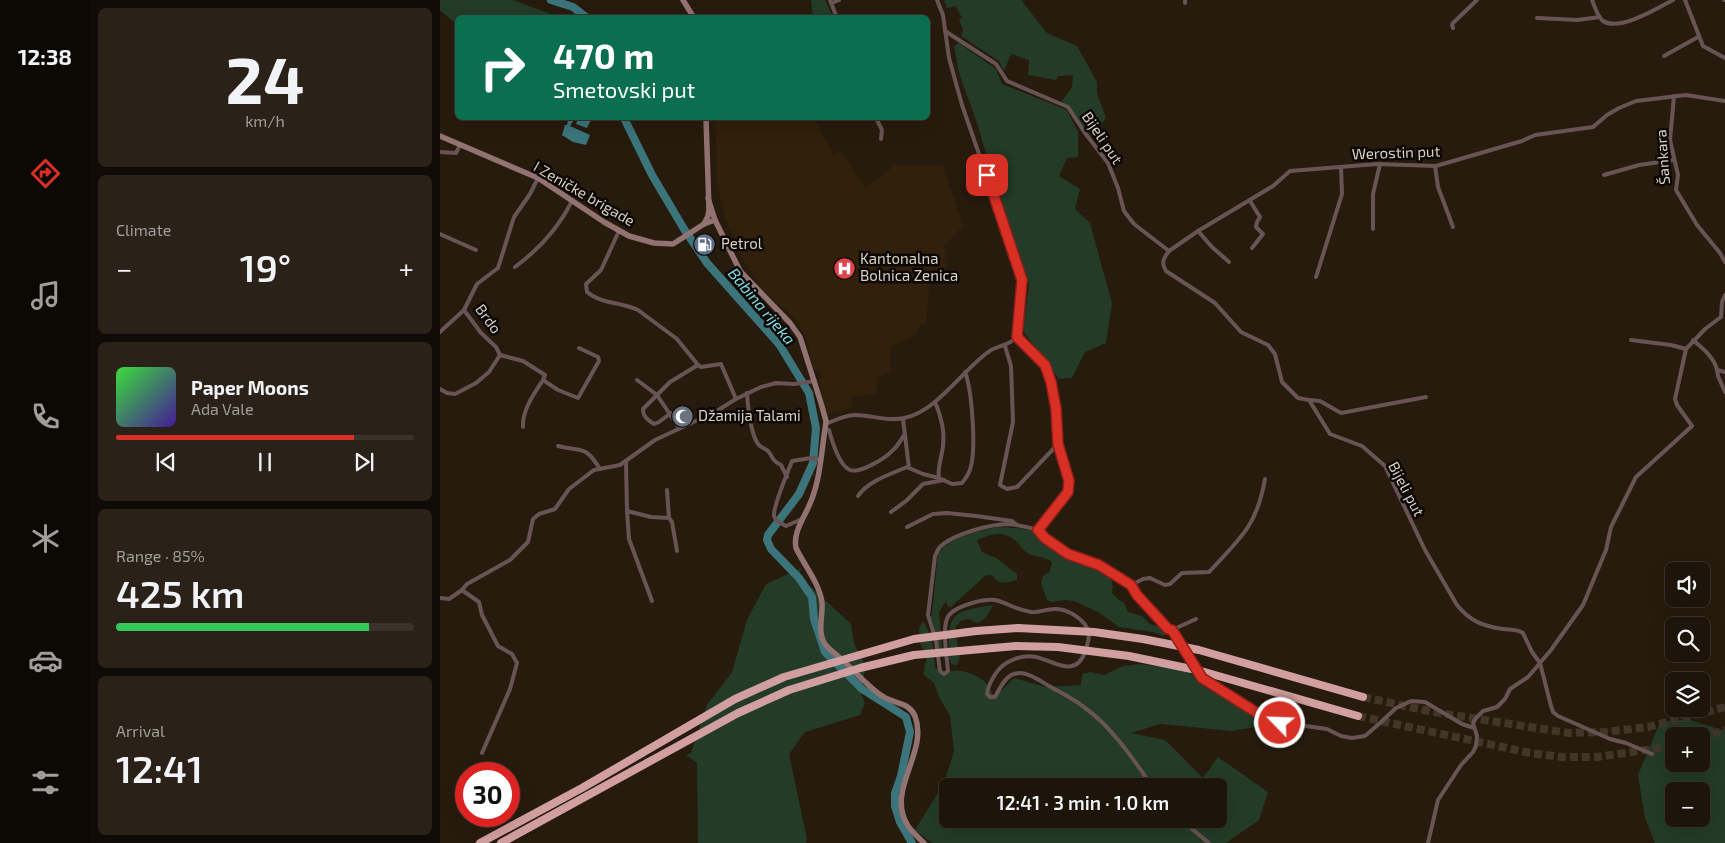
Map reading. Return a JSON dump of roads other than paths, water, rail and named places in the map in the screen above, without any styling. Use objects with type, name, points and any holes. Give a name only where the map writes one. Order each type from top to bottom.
[{"type":"highway","points":[[480,843],[582,788],[735,699],[784,677],[914,639],[1018,628],[1060,630],[1143,639],[1199,650],[1363,697]]},
{"type":"highway","points":[[501,843],[738,713],[789,690],[860,668],[914,655],[976,648],[1016,646],[1058,648],[1129,656],[1202,671],[1358,716]]},
{"type":"main road","points":[[683,0],[692,15]]},
{"type":"main road","points":[[704,224],[708,216],[706,120]]},
{"type":"main road","name":"I Zeničke brigade","points":[[440,136],[538,178],[619,231],[654,243],[677,243],[704,224],[715,220]]},
{"type":"main road","points":[[708,198],[715,220],[740,271],[790,323],[800,337],[815,381],[826,426],[819,460],[817,484],[797,531],[795,542],[800,558],[820,592],[822,603],[821,635],[824,642],[871,688],[891,701],[910,708],[915,717],[918,730],[917,742],[903,784],[903,812],[908,826],[924,843]]},
{"type":"street","points":[[836,15],[831,2],[840,0]]},
{"type":"street","points":[[905,434],[893,451],[878,461],[860,470],[851,470],[847,469],[842,462],[826,426],[853,415],[903,419],[923,411],[935,402],[988,351],[1005,346],[1017,337],[1022,286],[1021,274],[962,105],[949,58],[943,15],[938,0]]},
{"type":"street","points":[[1453,28],[1453,23],[1478,0]]},
{"type":"street","points":[[1592,0],[1600,17],[1613,24],[1636,19],[1672,0]]},
{"type":"street","points":[[1685,0],[1703,46],[1725,58]]},
{"type":"street","points":[[1537,18],[1577,20],[1600,17]]},
{"type":"street","name":"Bijeli put","points":[[945,31],[996,64],[1006,81],[1068,108],[1108,163],[1118,188],[1124,211],[1134,224],[1169,251],[1163,260],[1163,266],[1170,275],[1215,303],[1241,332],[1268,345],[1275,354],[1282,382],[1298,398],[1309,400],[1330,434],[1362,446],[1385,466],[1425,550],[1462,611],[1471,620],[1523,632],[1532,652],[1540,663],[1553,712],[1610,739],[1626,743],[1652,754]]},
{"type":"street","points":[[1664,56],[1698,36]]},
{"type":"street","name":"Werostin put","points":[[1169,251],[1198,231],[1273,186],[1290,171],[1380,164],[1434,166],[1515,143],[1535,135],[1593,128],[1606,115],[1636,101],[1696,95],[1725,101]]},
{"type":"street","name":"Šankara","points":[[1674,96],[1670,140],[1678,176],[1676,190],[1705,236],[1720,253],[1725,262]]},
{"type":"street","points":[[877,120],[882,130],[881,139]]},
{"type":"street","points":[[440,152],[454,154],[460,145]]},
{"type":"street","points":[[1604,175],[1639,165],[1674,160]]},
{"type":"street","points":[[1373,229],[1373,194],[1380,164]]},
{"type":"street","points":[[1434,166],[1438,187],[1453,227]]},
{"type":"street","points":[[1316,277],[1342,194],[1342,167]]},
{"type":"street","name":"Brdo","points":[[440,389],[447,393],[455,394],[469,387],[484,378],[500,355],[496,347],[481,333],[464,310],[477,284],[498,268],[514,217],[530,194],[538,178]]},
{"type":"street","points":[[515,267],[529,257],[539,246],[562,218],[572,201]]},
{"type":"street","points":[[1250,201],[1260,218],[1256,227],[1264,234],[1252,248]]},
{"type":"street","points":[[619,231],[601,270],[586,284],[587,292],[597,298],[638,310],[677,339],[698,366]]},
{"type":"street","points":[[1198,231],[1212,248],[1229,262]]},
{"type":"street","points":[[440,234],[476,250]]},
{"type":"street","points":[[1428,843],[1438,800],[1476,746],[1477,736],[1473,723],[1479,713],[1497,707],[1505,699],[1510,689],[1528,677],[1552,650],[1583,605],[1606,550],[1611,528],[1636,477],[1692,426],[1677,405],[1675,399],[1686,348],[1721,317],[1722,302],[1725,295]]},
{"type":"street","points":[[440,332],[464,310]]},
{"type":"street","points":[[1017,337],[1045,365],[1051,380],[1056,409],[1058,444],[1069,481],[1068,492],[1038,530]]},
{"type":"street","points":[[1631,340],[1686,348]]},
{"type":"street","points":[[1693,340],[1711,356],[1716,364],[1718,376],[1725,392]]},
{"type":"street","points":[[1005,346],[1011,366],[1013,422],[1000,485],[1007,489],[1017,487],[1058,444]]},
{"type":"street","points":[[543,380],[558,390],[578,398],[598,361],[598,357],[579,348]]},
{"type":"street","points":[[500,355],[523,360],[545,375],[524,412],[522,419],[523,427]]},
{"type":"street","points":[[671,413],[657,424],[645,417],[643,409],[670,382],[698,366],[721,364],[736,399]]},
{"type":"street","points":[[1717,370],[1725,372]]},
{"type":"street","points":[[858,496],[871,484],[906,467],[952,484],[962,483],[972,465],[973,432],[970,393],[965,372]]},
{"type":"street","points":[[638,380],[657,395],[671,413],[679,428]]},
{"type":"street","points":[[440,598],[449,599],[467,584],[510,560],[528,542],[533,519],[539,514],[555,509],[569,488],[594,470],[626,462],[655,440],[715,412],[747,393],[776,383],[794,384],[815,381]]},
{"type":"street","points":[[747,393],[749,415],[756,440],[759,446],[768,451],[773,461],[781,464],[787,477]]},
{"type":"street","points":[[1309,400],[1320,401],[1342,413],[1426,397]]},
{"type":"street","points":[[935,402],[941,420],[943,439],[938,472],[939,478]]},
{"type":"street","points":[[903,419],[910,468]]},
{"type":"street","points":[[558,446],[589,453],[600,469]]},
{"type":"street","points":[[803,519],[786,526],[779,523],[775,512],[792,461],[811,458],[819,460]]},
{"type":"street","points":[[626,462],[629,539],[652,601]]},
{"type":"street","points":[[1131,585],[1150,578],[1165,585],[1170,584],[1182,573],[1209,572],[1248,527],[1261,498],[1265,479]]},
{"type":"street","points":[[891,512],[906,501],[923,484],[944,480]]},
{"type":"street","points":[[667,490],[669,518],[672,522],[677,551]]},
{"type":"street","points":[[627,511],[651,517],[669,518]]},
{"type":"street","points":[[907,527],[933,514],[947,513],[1012,521],[1017,525]]},
{"type":"street","points":[[1146,778],[1134,760],[1100,720],[1085,707],[1042,682],[1026,674],[1016,672],[1010,675],[994,697],[990,697],[987,694],[996,674],[1007,662],[1028,656],[1037,657],[1063,666],[1080,662],[1088,644],[1089,632],[1080,619],[1067,612],[1059,609],[1033,612],[994,600],[957,608],[945,622],[948,671],[944,674],[940,671],[936,641],[928,615],[935,556],[942,544],[971,531],[993,525],[1017,525],[1038,530],[1045,538],[1068,554],[1099,565],[1131,585],[1137,595],[1168,629],[1172,630],[1202,678],[1270,721],[1327,729],[1341,736],[1352,738],[1365,736],[1396,708],[1411,701],[1425,702],[1462,724],[1474,728]]},
{"type":"street","points":[[462,590],[479,602],[482,615],[498,646],[512,654],[517,663],[510,689],[482,753]]},
{"type":"street","points":[[1172,630],[1196,619]]},
{"type":"street","points":[[1191,828],[1209,843]]},
{"type":"water","points":[[565,120],[574,120],[570,126],[590,135],[586,145],[573,142],[562,135],[568,121]]},
{"type":"water","points":[[577,120],[591,120],[587,128],[576,124]]},
{"type":"waterway","name":"Babina rijeka","points":[[551,0],[573,7],[583,15]]},
{"type":"waterway","name":"Babina rijeka","points":[[625,120],[652,175],[684,229],[707,263],[779,344],[809,393],[816,428],[813,463],[799,494],[768,535],[767,540],[771,549],[799,578],[812,597],[814,619],[825,652],[862,689],[906,717],[910,732],[901,776],[895,793],[895,806],[900,822],[912,843]]},
{"type":"tunnel","points":[[1363,697],[1433,712],[1569,733],[1605,732],[1648,727],[1725,707]]},
{"type":"tunnel","points":[[1358,716],[1530,753],[1562,757],[1597,757],[1665,747]]},
{"type":"tunnel","points":[[1710,735],[1725,730]]},
{"type":"place","name":"Petrol","points":[[705,244]]},
{"type":"place","name":"Kantonalna Bolnica Zenica","points":[[844,268]]},
{"type":"place","name":"Džamija Talami","points":[[682,416]]}]
